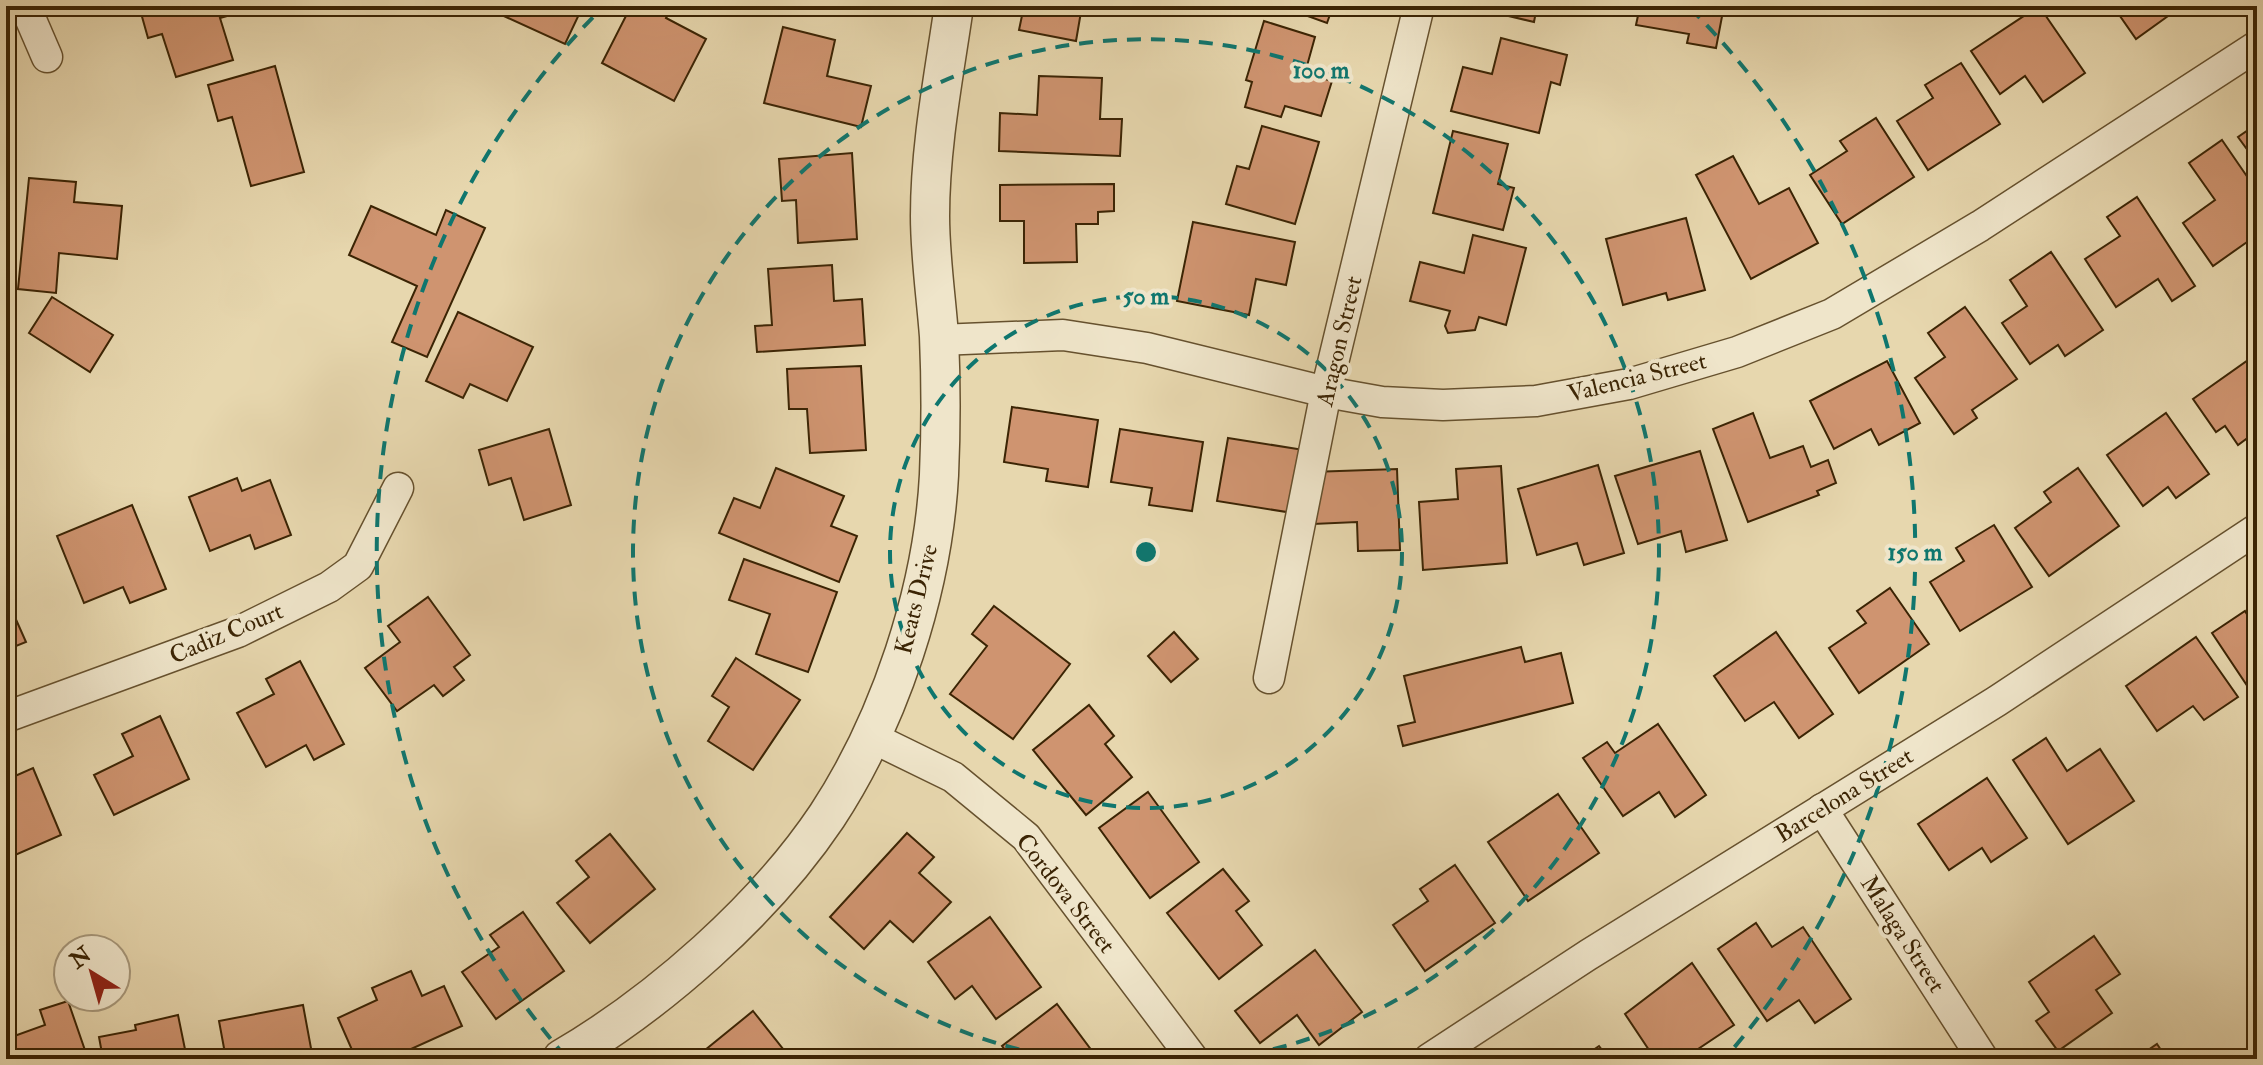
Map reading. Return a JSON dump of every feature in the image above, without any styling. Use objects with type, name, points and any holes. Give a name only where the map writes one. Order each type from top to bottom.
[{"type":"street","points":[[25,6],[47,57]]},
{"type":"street","name":"Keats Drive","points":[[562,1059],[691,966],[770,886],[827,816],[869,736],[909,638],[928,566],[939,476],[939,340],[930,216],[938,114],[954,6]]},
{"type":"street","name":"Aragon Street","points":[[1269,678],[1326,392],[1419,6]]},
{"type":"street","name":"Valencia Street","points":[[939,340],[1063,335],[1192,358],[1326,392],[1382,402],[1443,405],[1536,401],[1629,384],[1737,352],[1832,314],[1980,226],[2257,46]]},
{"type":"street","name":"Cadiz Court","points":[[6,717],[238,632],[329,587],[358,566],[398,488]]},
{"type":"street","name":"Barcelona Street","points":[[1429,1059],[1997,701],[2257,529]]},
{"type":"street","name":"Cordova Street","points":[[869,736],[953,777],[1026,837],[1193,1059]]},
{"type":"street","name":"Malaga Street","points":[[1822,809],[1983,1059]]},
{"type":"building","points":[[139,6],[239,6],[241,12],[220,18],[233,60],[176,77],[162,34],[148,38]]},
{"type":"building","points":[[482,6],[583,6],[565,44]]},
{"type":"building","points":[[631,6],[672,6],[666,18],[706,39],[674,101],[602,63]]},
{"type":"building","points":[[1024,6],[1082,6],[1076,41],[1019,30]]},
{"type":"building","points":[[1280,6],[1333,6],[1327,23]]},
{"type":"building","points":[[1480,6],[1537,6],[1534,22],[1479,9]]},
{"type":"building","points":[[1640,6],[1724,6],[1716,48],[1687,43],[1689,34],[1636,25]]},
{"type":"building","points":[[2039,6],[2085,73],[2043,102],[2025,76],[2000,94],[1971,51]]},
{"type":"building","points":[[2113,6],[2172,6],[2175,11],[2136,39]]},
{"type":"building","points":[[1264,21],[1315,37],[1305,73],[1332,81],[1321,116],[1285,106],[1281,117],[1245,107],[1252,82],[1246,80]]},
{"type":"building","points":[[783,27],[835,40],[827,76],[871,86],[861,127],[764,103]]},
{"type":"building","points":[[1501,38],[1567,55],[1560,85],[1551,82],[1539,133],[1451,111],[1463,67],[1492,74]]},
{"type":"building","points":[[1961,63],[2000,124],[1928,170],[1897,121],[1933,98],[1925,85]]},
{"type":"building","points":[[275,66],[304,172],[251,186],[232,117],[218,121],[208,85]]},
{"type":"building","points":[[1039,76],[1102,78],[1100,119],[1122,119],[1120,156],[999,151],[1000,113],[1037,115]]},
{"type":"building","points":[[1876,118],[1914,177],[1842,224],[1810,175],[1847,151],[1840,141]]},
{"type":"building","points":[[2257,124],[2257,163],[2238,137]]},
{"type":"building","points":[[1262,126],[1319,142],[1295,224],[1226,204],[1237,166],[1249,169]]},
{"type":"building","points":[[1453,131],[1508,144],[1498,184],[1514,188],[1503,230],[1433,213]]},
{"type":"building","points":[[2222,140],[2257,191],[2257,235],[2213,266],[2183,223],[2215,200],[2189,163]]},
{"type":"building","points":[[852,153],[857,239],[798,243],[796,200],[782,201],[779,159]]},
{"type":"building","points":[[6,154],[14,155],[6,233]]},
{"type":"building","points":[[1733,156],[1759,204],[1789,188],[1818,243],[1751,279],[1696,175]]},
{"type":"building","points":[[29,178],[76,182],[74,202],[122,206],[117,259],[59,253],[56,293],[18,289]]},
{"type":"building","points":[[1114,184],[1114,211],[1098,212],[1098,224],[1076,224],[1077,262],[1024,263],[1024,221],[1000,221],[1000,185]]},
{"type":"building","points":[[2137,197],[2195,286],[2172,301],[2158,279],[2116,307],[2085,259],[2120,236],[2107,217]]},
{"type":"building","points":[[371,206],[436,235],[446,210],[485,228],[427,357],[392,342],[417,286],[349,255]]},
{"type":"building","points":[[1686,218],[1705,290],[1668,300],[1666,293],[1623,305],[1606,239]]},
{"type":"building","points":[[1193,222],[1295,242],[1286,285],[1256,279],[1249,315],[1177,301]]},
{"type":"building","points":[[1473,235],[1526,248],[1506,325],[1479,317],[1475,330],[1448,333],[1445,326],[1450,311],[1410,301],[1420,262],[1464,273]]},
{"type":"building","points":[[2051,252],[2103,330],[2065,356],[2058,345],[2030,364],[2002,323],[2027,306],[2010,280]]},
{"type":"building","points":[[832,265],[834,301],[862,299],[865,345],[757,352],[755,326],[772,325],[768,269]]},
{"type":"building","points":[[52,297],[113,335],[90,372],[29,333]]},
{"type":"building","points":[[1965,307],[2017,379],[1972,410],[1977,418],[1954,434],[1915,378],[1945,357],[1928,333]]},
{"type":"building","points":[[458,312],[533,347],[507,401],[470,384],[463,398],[426,381]]},
{"type":"building","points":[[2251,358],[2257,367],[2257,440],[2253,434],[2238,445],[2225,426],[2216,432],[2193,399]]},
{"type":"building","points":[[1887,361],[1920,423],[1879,445],[1871,429],[1834,449],[1810,401]]},
{"type":"building","points":[[861,366],[866,450],[810,453],[807,409],[789,409],[787,369]]},
{"type":"building","points":[[1012,407],[1098,420],[1088,487],[1046,481],[1048,469],[1004,462]]},
{"type":"building","points":[[1753,413],[1770,458],[1803,446],[1811,467],[1828,460],[1836,483],[1817,491],[1819,495],[1748,522],[1713,429]]},
{"type":"building","points":[[2166,413],[2209,474],[2176,498],[2168,487],[2143,506],[2107,455]]},
{"type":"building","points":[[549,429],[571,505],[524,520],[511,478],[489,485],[479,450]]},
{"type":"building","points":[[1120,429],[1203,442],[1192,511],[1149,505],[1152,488],[1111,482]]},
{"type":"building","points":[[1228,438],[1304,450],[1293,513],[1217,501]]},
{"type":"building","points":[[1700,451],[1727,540],[1686,552],[1681,531],[1638,544],[1615,476]]},
{"type":"building","points":[[1598,465],[1624,553],[1584,565],[1577,543],[1537,555],[1518,489]]},
{"type":"building","points":[[1501,466],[1507,563],[1423,570],[1419,502],[1458,499],[1456,469]]},
{"type":"building","points":[[776,468],[844,496],[831,526],[857,536],[839,582],[719,533],[734,498],[760,508]]},
{"type":"building","points":[[2078,468],[2119,526],[2049,576],[2015,528],[2051,502],[2044,492]]},
{"type":"building","points":[[1397,469],[1400,550],[1358,551],[1357,522],[1313,524],[1311,472]]},
{"type":"building","points":[[237,478],[242,491],[270,480],[291,535],[255,549],[250,535],[210,551],[189,497]]},
{"type":"building","points":[[132,505],[166,589],[130,603],[123,587],[84,603],[57,536]]},
{"type":"building","points":[[1994,525],[2032,587],[1960,631],[1930,582],[1964,561],[1956,548]]},
{"type":"building","points":[[744,559],[837,592],[808,672],[756,654],[770,614],[729,600]]},
{"type":"building","points":[[1890,588],[1929,644],[1859,693],[1829,648],[1866,623],[1857,611]]},
{"type":"building","points":[[6,597],[26,642],[6,650]]},
{"type":"building","points":[[428,597],[470,655],[454,667],[464,680],[443,696],[434,685],[397,711],[365,668],[400,642],[388,626]]},
{"type":"building","points":[[994,606],[1070,664],[1013,739],[950,694],[987,646],[972,634]]},
{"type":"building","points":[[2245,611],[2254,626],[2257,624],[2257,685],[2250,690],[2212,633]]},
{"type":"building","points":[[1174,632],[1198,659],[1171,682],[1148,656]]},
{"type":"building","points":[[1776,632],[1833,714],[1799,738],[1774,702],[1745,721],[1714,676]]},
{"type":"building","points":[[2196,637],[2238,697],[2204,720],[2193,706],[2157,731],[2126,686]]},
{"type":"building","points":[[1521,647],[1525,662],[1561,653],[1573,703],[1403,746],[1398,726],[1415,722],[1404,676]]},
{"type":"building","points":[[736,658],[800,700],[753,770],[708,741],[729,707],[712,696]]},
{"type":"building","points":[[300,661],[344,744],[314,760],[306,745],[266,767],[237,713],[274,694],[266,679]]},
{"type":"building","points":[[1089,705],[1114,736],[1105,744],[1132,777],[1086,815],[1033,750]]},
{"type":"building","points":[[160,716],[189,779],[114,815],[94,775],[133,756],[122,734]]},
{"type":"building","points":[[1658,724],[1706,795],[1675,817],[1659,792],[1623,816],[1583,758],[1607,742],[1615,753]]},
{"type":"building","points":[[2046,738],[2067,771],[2100,749],[2134,801],[2068,844],[2013,760]]},
{"type":"building","points":[[33,768],[61,835],[6,859],[6,780]]},
{"type":"building","points":[[1987,778],[2027,838],[1991,862],[1982,848],[1949,870],[1918,824]]},
{"type":"building","points":[[1148,792],[1199,862],[1150,898],[1099,828]]},
{"type":"building","points":[[1558,794],[1599,853],[1528,901],[1488,842]]},
{"type":"building","points":[[907,833],[934,857],[919,873],[951,902],[913,942],[890,921],[864,949],[830,917]]},
{"type":"building","points":[[610,834],[655,889],[590,943],[557,903],[589,877],[576,861]]},
{"type":"building","points":[[1455,865],[1495,923],[1425,971],[1393,925],[1428,901],[1420,889]]},
{"type":"building","points":[[1223,869],[1249,901],[1236,911],[1262,945],[1219,979],[1167,913]]},
{"type":"building","points":[[523,912],[564,971],[496,1019],[462,972],[499,947],[490,935]]},
{"type":"building","points":[[990,917],[1041,987],[996,1019],[972,986],[955,999],[928,962]]},
{"type":"building","points":[[1756,923],[1772,947],[1803,927],[1851,999],[1815,1023],[1799,1000],[1767,1021],[1718,949]]},
{"type":"building","points":[[2094,936],[2120,974],[2096,990],[2112,1013],[2058,1051],[2036,1021],[2049,1012],[2029,982]]},
{"type":"building","points":[[1315,950],[1362,1012],[1319,1045],[1297,1015],[1260,1043],[1235,1011]]},
{"type":"building","points":[[1692,963],[1734,1025],[1683,1059],[1655,1059],[1625,1014]]},
{"type":"building","points":[[411,971],[422,996],[444,986],[462,1026],[389,1059],[356,1059],[338,1018],[377,1000],[372,988]]},
{"type":"building","points":[[1057,1004],[1098,1059],[1012,1059],[1002,1046]]},
{"type":"building","points":[[303,1005],[313,1059],[226,1059],[219,1021]]},
{"type":"building","points":[[52,1006],[52,1013],[72,1013],[88,1059],[6,1059],[6,1039],[45,1025],[40,1010]]},
{"type":"building","points":[[753,1011],[791,1059],[694,1059]]},
{"type":"building","points":[[178,1015],[187,1059],[103,1059],[99,1037],[136,1030],[135,1025]]},
{"type":"building","points":[[2157,1044],[2167,1059],[2135,1059]]},
{"type":"building","points":[[1599,1046],[1609,1059],[1580,1059]]}]
